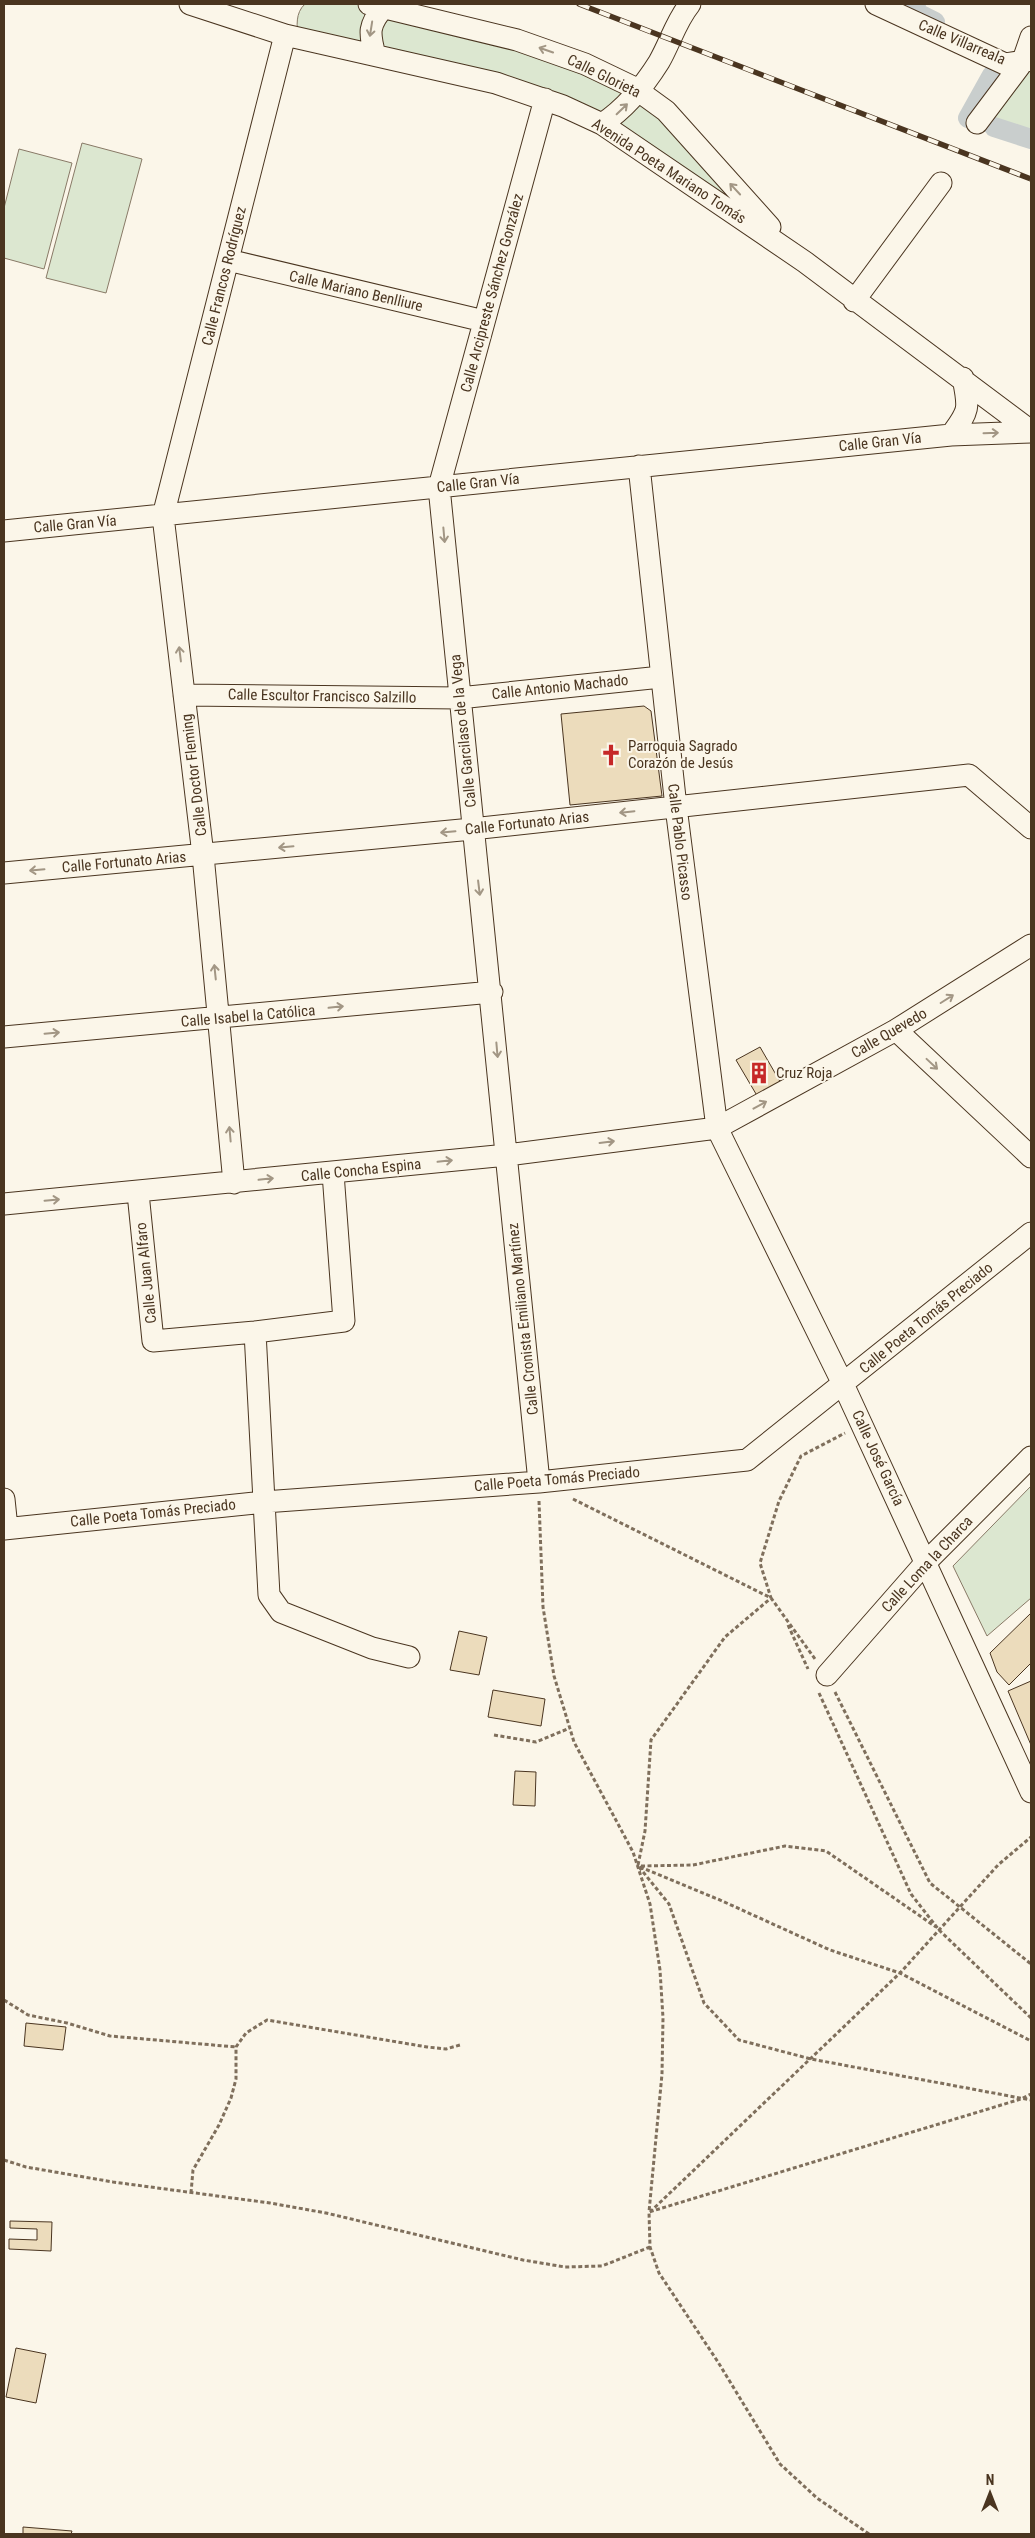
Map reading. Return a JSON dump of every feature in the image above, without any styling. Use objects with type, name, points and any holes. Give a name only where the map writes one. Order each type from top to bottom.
[{"type":"street","points":[[195,6],[237,4]]},
{"type":"street","points":[[602,124],[621,112],[638,91],[659,62],[683,13],[690,4]]},
{"type":"street","name":"Calle Villarreala","points":[[876,4],[1005,64],[1026,61]]},
{"type":"street","points":[[374,55],[370,36],[376,5]]},
{"type":"street","name":"Calle Glorieta","points":[[376,5],[517,40],[585,64],[638,91],[666,110],[714,166],[805,262]]},
{"type":"street","name":"Avenida Poeta Mariano Tomás","points":[[195,6],[285,35],[496,83],[545,99],[602,124],[805,262],[854,301],[963,378],[1022,414],[1031,431]]},
{"type":"street","name":"Calle Francos Rodríguez","points":[[163,516],[285,35]]},
{"type":"street","name":"Calle Villarreala","points":[[977,124],[1026,61],[1031,37]]},
{"type":"street","name":"Calle Arcipreste Sánchez González","points":[[440,487],[545,99]]},
{"type":"street","points":[[854,301],[941,183]]},
{"type":"street","name":"Calle Mariano Benlliure","points":[[228,260],[484,321]]},
{"type":"street","points":[[951,435],[966,415],[968,402],[963,378]]},
{"type":"street","name":"Calle Gran Vía","points":[[4,531],[951,435],[1031,431]]},
{"type":"street","name":"Calle Pablo Picasso","points":[[639,466],[676,807],[717,1128]]},
{"type":"street","name":"Calle Garcilaso de la Vega","points":[[440,487],[472,830],[492,992],[507,1155]]},
{"type":"street","name":"Calle Doctor Fleming","points":[[163,516],[203,855],[234,1183]]},
{"type":"street","name":"Calle Antonio Machado","points":[[459,698],[661,677]]},
{"type":"street","name":"Calle Escultor Francisco Salzillo","points":[[184,695],[459,698]]},
{"type":"street","name":"Calle Fortunato Arias","points":[[4,873],[472,830],[969,775],[1031,828]]},
{"type":"street","name":"Calle Quevedo","points":[[717,1128],[896,1030],[1031,946]]},
{"type":"street","name":"Calle Isabel la Católica","points":[[4,1037],[220,1019],[492,992]]},
{"type":"street","points":[[896,1030],[1031,1157]]},
{"type":"street","name":"Calle Concha Espina","points":[[4,1204],[138,1193],[507,1155],[717,1128]]},
{"type":"street","name":"Calle José García","points":[[717,1128],[843,1384],[927,1561],[1031,1792]]},
{"type":"street","name":"Calle Cronista Emiliano Martínez","points":[[507,1155],[539,1482]]},
{"type":"street","name":"Calle Juan Alfaro","points":[[138,1193],[153,1341],[255,1332],[344,1321],[333,1173]]},
{"type":"street","name":"Calle Poeta Tomás Preciado","points":[[5,1528],[264,1502],[539,1482],[747,1460],[1031,1233]]},
{"type":"street","points":[[255,1332],[269,1595],[281,1612],[346,1636],[372,1648],[409,1657]]},
{"type":"street","name":"Calle Loma la Charca","points":[[817,1677],[927,1561],[1031,1456]]},
{"type":"street","points":[[4,1499],[5,1528]]},
{"type":"path","points":[[862,1424],[800,1456],[779,1501],[760,1563],[771,1598],[785,1618],[930,1883],[1031,1964]]},
{"type":"path","points":[[771,1598],[539,1482],[542,1607],[554,1676],[574,1742],[608,1801],[638,1866],[650,1904],[660,1970],[663,2018],[662,2083],[649,2212],[650,2247],[659,2273],[718,2362],[780,2464],[817,2498],[869,2534]]},
{"type":"path","points":[[638,1866],[645,1831],[651,1740],[725,1637],[771,1598]]},
{"type":"path","points":[[785,1618],[817,1677],[910,1894],[939,1930],[1031,2018]]},
{"type":"path","points":[[494,1735],[536,1742],[570,1728]]},
{"type":"path","points":[[649,2212],[900,1973],[998,1865],[1031,1837]]},
{"type":"path","points":[[638,1866],[692,1865],[785,1846],[826,1851],[939,1930]]},
{"type":"path","points":[[638,1866],[720,1900],[830,1950],[900,1973],[1031,2041]]},
{"type":"path","points":[[638,1866],[669,1904],[704,2003],[739,2040],[811,2059],[1031,2100]]},
{"type":"path","points":[[4,2000],[16,2010],[28,2015],[67,2023],[110,2036],[236,2047]]},
{"type":"path","points":[[191,2194],[193,2170],[219,2125],[231,2098],[236,2079],[236,2047],[246,2033],[267,2020],[427,2047],[446,2049],[460,2045]]},
{"type":"path","points":[[649,2212],[688,2202],[1021,2099],[1031,2094]]},
{"type":"path","points":[[4,2160],[58,2173],[191,2194],[270,2203],[326,2213],[522,2260],[565,2267],[602,2266],[650,2247]]},
{"type":"green space","points":[[305,4],[369,4],[633,87],[805,262],[602,124],[298,38],[298,16]]},
{"type":"green space","points":[[1031,60],[1031,139],[977,123]]},
{"type":"green space","points":[[82,143],[142,159],[106,293],[46,278]]},
{"type":"green space","points":[[19,149],[72,163],[44,269],[4,258],[4,208]]},
{"type":"green space","points":[[1031,1486],[1031,1598],[987,1636],[953,1566]]},
{"type":"building","name":"Parroquia Sagrado Corazón de Jesús","points":[[644,706],[651,711],[662,796],[570,805],[561,714]]},
{"type":"building","name":"Cruz Roja","points":[[760,1047],[782,1085],[759,1099],[736,1060]]},
{"type":"building","points":[[1031,1613],[1031,1663],[1009,1685],[997,1672],[990,1653]]},
{"type":"building","points":[[459,1631],[487,1637],[479,1675],[450,1670]]},
{"type":"building","points":[[1031,1681],[1031,1745],[1008,1691]]},
{"type":"building","points":[[493,1690],[545,1699],[541,1726],[488,1717]]},
{"type":"building","points":[[515,1771],[536,1772],[535,1806],[513,1805]]},
{"type":"building","points":[[26,2023],[66,2027],[63,2050],[24,2046]]},
{"type":"building","points":[[10,2221],[52,2222],[51,2251],[9,2249],[9,2239],[37,2240],[37,2229],[10,2228]]},
{"type":"building","points":[[16,2348],[46,2354],[36,2403],[6,2397]]},
{"type":"building","points":[[23,2527],[72,2531],[71,2534],[23,2534]]},
{"type":"waterway","points":[[916,4],[913,11],[935,22]]},
{"type":"waterway","points":[[968,118],[992,75]]},
{"type":"waterway","points":[[994,127],[1031,139]]},
{"type":"railway","points":[[579,4],[1031,179]]},
{"type":"place","name":"Parroquia Sagrado Corazón de Jesús","points":[[611,755]]},
{"type":"place","name":"Cruz Roja","points":[[759,1073]]}]
